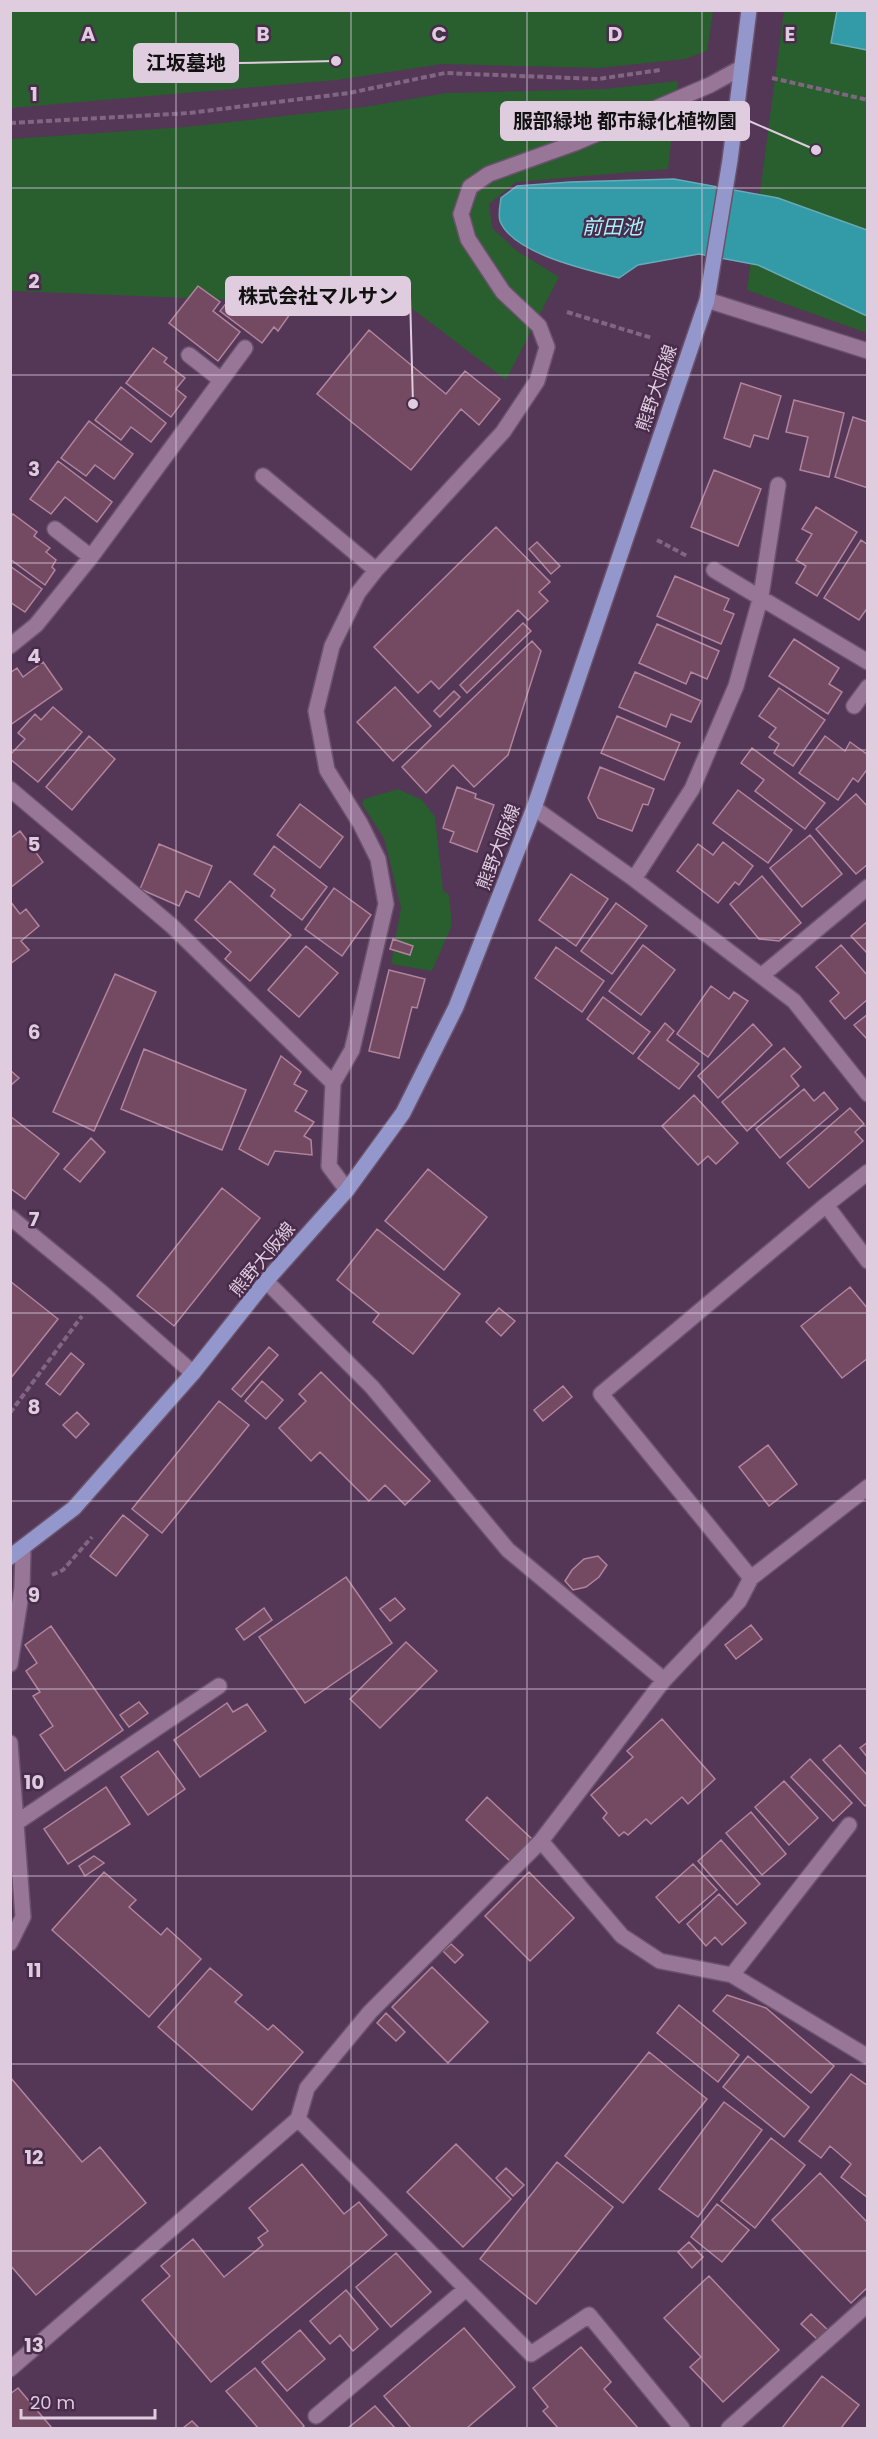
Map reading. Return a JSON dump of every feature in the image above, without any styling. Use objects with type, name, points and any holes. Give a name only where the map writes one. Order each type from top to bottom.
[{"type":"main road","name":"熊野大阪線","points":[[17,1553],[74,1508],[193,1373],[266,1281],[347,1190],[403,1113],[456,1007],[534,808],[707,300],[749,10]]},
{"type":"street","points":[[347,1190],[329,1166],[333,1083],[352,1050],[386,904],[378,860],[360,823],[327,770],[316,711],[332,646],[358,593],[376,570],[503,432],[537,381],[547,347],[539,326],[503,292],[468,239],[461,214],[470,187],[489,174],[575,142],[710,85],[741,68]]},
{"type":"street","points":[[707,300],[867,351]]},
{"type":"street","points":[[10,646],[36,624],[91,556],[245,348]]},
{"type":"street","points":[[189,355],[221,380]]},
{"type":"street","points":[[263,476],[376,570]]},
{"type":"street","points":[[634,879],[692,789],[736,686],[761,596],[778,485]]},
{"type":"street","points":[[55,529],[91,556]]},
{"type":"street","points":[[714,570],[761,596],[867,662]]},
{"type":"street","points":[[854,706],[867,687]]},
{"type":"street","points":[[10,789],[172,926],[333,1083]]},
{"type":"street","points":[[534,808],[634,879],[794,1001],[867,1094]]},
{"type":"street","points":[[761,976],[867,887]]},
{"type":"street","points":[[751,1578],[601,1395],[867,1172]]},
{"type":"street","points":[[826,1205],[867,1261]]},
{"type":"street","points":[[10,1217],[100,1291],[193,1373]]},
{"type":"street","points":[[266,1281],[372,1387],[508,1550],[664,1680]]},
{"type":"street","points":[[10,2369],[298,2119],[307,2088],[370,2012],[540,1841],[664,1680],[739,1601],[751,1578],[867,1488]]},
{"type":"street","points":[[10,1664],[22,1588],[17,1553]]},
{"type":"street","points":[[16,1823],[219,1686]]},
{"type":"street","points":[[10,1743],[23,1917],[10,1943]]},
{"type":"street","points":[[732,1975],[849,1825]]},
{"type":"street","points":[[540,1841],[622,1936],[660,1961],[732,1975],[867,2056]]},
{"type":"street","points":[[298,2119],[531,2354],[589,2315],[682,2428]]},
{"type":"street","points":[[316,2416],[466,2289]]},
{"type":"street","points":[[729,2428],[867,2304]]},
{"type":"path","points":[[10,123],[189,113],[349,93],[445,74],[598,79],[667,69]]},
{"type":"path","points":[[768,77],[867,100]]},
{"type":"path","points":[[539,326],[568,311],[652,338]]},
{"type":"path","points":[[10,1413],[100,1291]]},
{"type":"shaded area","points":[[11,10],[713,11],[707,51],[685,59],[600,68],[442,64],[337,80],[11,108]]},
{"type":"shaded area","points":[[784,11],[867,11],[867,333],[747,290]]},
{"type":"shaded area","points":[[678,81],[668,169],[516,182],[489,204],[492,228],[517,251],[559,277],[506,380],[410,307],[11,291],[11,139],[186,127],[364,107],[446,93],[604,89]]},
{"type":"shaded area","points":[[398,789],[422,800],[435,817],[443,891],[449,895],[452,925],[432,971],[391,964],[401,908],[384,838],[362,804],[364,799]]},
{"type":"water","points":[[837,11],[867,11],[867,50],[831,43]]},
{"type":"water","name":"前田池","points":[[674,179],[778,198],[867,230],[867,316],[758,265],[699,254],[638,265],[619,278],[553,259],[535,251],[508,233],[499,219],[501,198],[517,186]]},
{"type":"building","points":[[198,286],[220,302],[213,311],[240,332],[218,361],[169,323]]},
{"type":"building","points":[[250,291],[261,299],[266,293],[273,298],[277,293],[295,307],[278,331],[274,327],[262,343],[220,311],[235,292],[244,299]]},
{"type":"building","points":[[369,330],[446,394],[465,371],[500,399],[479,425],[461,409],[411,470],[317,394]]},
{"type":"building","points":[[153,348],[167,358],[164,362],[185,378],[176,389],[186,397],[171,417],[126,383]]},
{"type":"building","points":[[741,383],[781,396],[768,439],[754,435],[750,447],[724,438]]},
{"type":"building","points":[[121,387],[166,423],[151,442],[131,427],[121,440],[95,420]]},
{"type":"building","points":[[794,400],[844,413],[829,477],[800,470],[808,437],[786,432]]},
{"type":"building","points":[[853,417],[868,422],[868,488],[835,477]]},
{"type":"building","points":[[89,421],[133,454],[114,479],[95,465],[86,476],[61,458]]},
{"type":"building","points":[[58,461],[112,502],[97,522],[65,497],[51,514],[30,499]]},
{"type":"building","points":[[714,470],[761,489],[738,546],[691,527]]},
{"type":"building","points":[[816,507],[857,532],[817,596],[796,583],[806,566],[796,560],[812,534],[802,529]]},
{"type":"building","points":[[13,514],[37,532],[34,536],[50,548],[46,552],[56,560],[52,567],[55,570],[45,585],[10,559],[10,517]]},
{"type":"building","points":[[496,527],[550,582],[539,592],[548,601],[528,620],[518,610],[439,689],[431,681],[418,693],[374,647]]},
{"type":"building","points":[[861,540],[868,545],[868,607],[859,620],[824,598]]},
{"type":"building","points":[[537,542],[560,566],[551,574],[529,549]]},
{"type":"building","points":[[10,566],[42,589],[25,612],[10,602]]},
{"type":"building","points":[[675,576],[729,599],[724,610],[734,614],[721,644],[657,616]]},
{"type":"building","points":[[523,623],[531,631],[467,693],[460,685]]},
{"type":"building","points":[[657,624],[719,651],[707,679],[691,672],[686,684],[639,663]]},
{"type":"building","points":[[794,639],[839,668],[829,684],[842,692],[828,714],[769,676]]},
{"type":"building","points":[[532,641],[541,651],[508,755],[474,787],[453,765],[426,793],[402,767]]},
{"type":"building","points":[[43,662],[62,689],[10,725],[10,673],[17,668],[23,677]]},
{"type":"building","points":[[635,672],[701,701],[691,722],[671,714],[666,727],[619,707]]},
{"type":"building","points":[[395,687],[431,726],[393,761],[357,722]]},
{"type":"building","points":[[779,688],[825,720],[793,766],[774,753],[779,744],[769,737],[776,728],[759,716]]},
{"type":"building","points":[[454,691],[460,697],[440,717],[434,711]]},
{"type":"building","points":[[53,707],[82,732],[38,782],[10,759],[10,755],[25,739],[18,733],[35,714],[41,720]]},
{"type":"building","points":[[617,716],[680,743],[664,780],[601,753]]},
{"type":"building","points":[[89,736],[115,759],[72,810],[46,787]]},
{"type":"building","points":[[825,736],[845,751],[850,742],[868,755],[868,768],[858,782],[853,778],[838,800],[799,773]]},
{"type":"building","points":[[752,748],[825,803],[805,829],[755,791],[764,780],[741,763]]},
{"type":"building","points":[[600,767],[654,789],[648,805],[643,804],[632,831],[598,818],[588,798]]},
{"type":"building","points":[[457,787],[476,794],[475,798],[494,805],[477,852],[450,842],[454,832],[443,828]]},
{"type":"building","points":[[738,790],[792,830],[768,863],[713,823]]},
{"type":"building","points":[[856,794],[868,807],[868,864],[856,874],[816,829]]},
{"type":"building","points":[[300,804],[343,837],[320,868],[277,835]]},
{"type":"building","points":[[20,831],[43,862],[10,888],[10,835],[12,837]]},
{"type":"building","points":[[810,835],[842,874],[802,907],[770,868]]},
{"type":"building","points":[[723,842],[753,866],[739,885],[735,882],[718,903],[677,871],[698,844],[713,855]]},
{"type":"building","points":[[159,844],[212,866],[199,897],[186,891],[179,906],[140,889]]},
{"type":"building","points":[[274,846],[327,887],[302,920],[271,896],[275,890],[254,874]]},
{"type":"building","points":[[571,874],[608,899],[576,946],[539,920]]},
{"type":"building","points":[[762,876],[801,923],[779,941],[759,939],[730,904]]},
{"type":"building","points":[[230,881],[291,935],[250,981],[225,959],[231,952],[195,920]]},
{"type":"building","points":[[334,888],[371,915],[342,956],[305,929]]},
{"type":"building","points":[[10,901],[20,914],[26,909],[39,926],[21,941],[29,950],[10,964]]},
{"type":"building","points":[[616,903],[647,926],[612,974],[581,951]]},
{"type":"building","points":[[868,921],[868,954],[851,936]]},
{"type":"building","points":[[393,939],[413,946],[410,955],[390,949]]},
{"type":"building","points":[[643,945],[675,970],[641,1015],[609,991]]},
{"type":"building","points":[[841,945],[868,976],[868,999],[845,1019],[830,1001],[839,993],[816,967]]},
{"type":"building","points":[[306,946],[338,973],[299,1017],[268,990]]},
{"type":"building","points":[[556,947],[604,981],[582,1012],[535,978]]},
{"type":"building","points":[[389,970],[425,979],[417,1008],[412,1007],[399,1058],[369,1051]]},
{"type":"building","points":[[115,974],[156,992],[94,1131],[53,1112]]},
{"type":"building","points":[[711,986],[729,999],[734,992],[748,1001],[708,1057],[677,1034]]},
{"type":"building","points":[[603,997],[650,1032],[633,1054],[587,1019]]},
{"type":"building","points":[[868,1014],[868,1040],[854,1025]]},
{"type":"building","points":[[665,1023],[674,1031],[667,1040],[699,1064],[679,1089],[638,1058]]},
{"type":"building","points":[[753,1024],[772,1045],[718,1098],[698,1076]]},
{"type":"building","points":[[784,1048],[801,1067],[791,1076],[799,1086],[747,1131],[722,1102]]},
{"type":"building","points":[[144,1049],[246,1090],[222,1150],[121,1109]]},
{"type":"building","points":[[281,1056],[301,1072],[294,1084],[307,1091],[295,1111],[314,1122],[304,1136],[311,1140],[312,1155],[275,1151],[268,1165],[239,1149]]},
{"type":"building","points":[[10,1070],[19,1078],[10,1086]]},
{"type":"building","points":[[804,1089],[814,1101],[824,1092],[838,1109],[780,1158],[756,1129]]},
{"type":"building","points":[[694,1095],[738,1143],[716,1164],[708,1156],[698,1165],[662,1126]]},
{"type":"building","points":[[850,1108],[864,1124],[855,1132],[863,1141],[809,1188],[787,1163]]},
{"type":"building","points":[[10,1116],[59,1154],[25,1199],[10,1188]]},
{"type":"building","points":[[91,1138],[105,1152],[80,1182],[64,1169]]},
{"type":"building","points":[[428,1169],[487,1217],[444,1270],[385,1221]]},
{"type":"building","points":[[222,1188],[260,1218],[174,1326],[137,1296]]},
{"type":"building","points":[[377,1229],[460,1294],[413,1354],[373,1322],[379,1314],[337,1280]]},
{"type":"building","points":[[10,1281],[58,1319],[10,1379]]},
{"type":"building","points":[[850,1287],[868,1309],[868,1358],[842,1378],[801,1326]]},
{"type":"building","points":[[499,1308],[515,1321],[501,1336],[486,1322]]},
{"type":"building","points":[[269,1347],[278,1355],[241,1397],[232,1389]]},
{"type":"building","points":[[71,1353],[84,1364],[60,1395],[46,1384]]},
{"type":"building","points":[[321,1372],[430,1481],[405,1505],[385,1485],[369,1501],[320,1452],[311,1461],[279,1428],[306,1401],[299,1394]]},
{"type":"building","points":[[262,1381],[283,1400],[266,1419],[245,1401]]},
{"type":"building","points":[[563,1386],[572,1397],[543,1421],[534,1410]]},
{"type":"building","points":[[219,1401],[249,1425],[162,1533],[132,1509]]},
{"type":"building","points":[[77,1412],[89,1424],[76,1438],[63,1425]]},
{"type":"building","points":[[768,1445],[797,1484],[769,1506],[739,1467]]},
{"type":"building","points":[[123,1515],[148,1535],[116,1576],[90,1556]]},
{"type":"building","points":[[598,1556],[607,1565],[599,1577],[586,1587],[573,1590],[565,1581],[572,1570],[584,1559]]},
{"type":"building","points":[[346,1577],[392,1643],[305,1703],[259,1637]]},
{"type":"building","points":[[395,1598],[405,1609],[390,1621],[380,1609]]},
{"type":"building","points":[[264,1608],[272,1620],[244,1640],[236,1629]]},
{"type":"building","points":[[751,1625],[762,1639],[736,1659],[725,1645]]},
{"type":"building","points":[[51,1626],[123,1730],[65,1771],[40,1735],[53,1726],[33,1696],[40,1692],[26,1671],[37,1663],[25,1645]]},
{"type":"building","points":[[406,1642],[437,1671],[380,1728],[350,1699]]},
{"type":"building","points":[[139,1702],[148,1713],[129,1727],[120,1715]]},
{"type":"building","points":[[227,1703],[233,1712],[247,1704],[266,1731],[200,1777],[174,1740]]},
{"type":"building","points":[[662,1719],[715,1779],[688,1804],[682,1797],[651,1824],[646,1819],[628,1835],[624,1832],[619,1836],[603,1818],[607,1813],[591,1795],[633,1757],[627,1751]]},
{"type":"building","points":[[868,1742],[868,1758],[860,1748]]},
{"type":"building","points":[[840,1745],[868,1776],[868,1803],[865,1806],[823,1760]]},
{"type":"building","points":[[158,1751],[185,1789],[148,1815],[121,1777]]},
{"type":"building","points":[[810,1759],[852,1803],[833,1821],[791,1777]]},
{"type":"building","points":[[784,1781],[818,1818],[789,1845],[755,1807]]},
{"type":"building","points":[[106,1787],[130,1824],[68,1864],[44,1829]]},
{"type":"building","points":[[487,1797],[532,1839],[510,1861],[466,1820]]},
{"type":"building","points":[[751,1812],[786,1854],[762,1875],[726,1833]]},
{"type":"building","points":[[721,1840],[760,1884],[737,1905],[698,1861]]},
{"type":"building","points":[[94,1856],[104,1863],[85,1876],[79,1866]]},
{"type":"building","points":[[693,1864],[717,1890],[679,1923],[656,1897]]},
{"type":"building","points":[[104,1872],[136,1900],[129,1907],[161,1935],[167,1928],[201,1959],[149,2017],[52,1930]]},
{"type":"building","points":[[529,1872],[574,1918],[530,1961],[485,1916]]},
{"type":"building","points":[[719,1894],[746,1923],[722,1945],[715,1937],[706,1946],[687,1924]]},
{"type":"building","points":[[451,1944],[463,1955],[455,1963],[443,1951]]},
{"type":"building","points":[[432,1967],[488,2022],[448,2063],[392,2007]]},
{"type":"building","points":[[210,1968],[242,1995],[235,2002],[268,2030],[273,2025],[303,2052],[252,2110],[158,2027]]},
{"type":"building","points":[[727,1995],[766,2008],[834,2066],[811,2093],[713,2011]]},
{"type":"building","points":[[679,2005],[739,2055],[718,2082],[657,2033]]},
{"type":"building","points":[[386,2013],[405,2032],[396,2041],[377,2023]]},
{"type":"building","points":[[649,2052],[707,2099],[623,2203],[565,2156]]},
{"type":"building","points":[[748,2056],[809,2107],[784,2137],[723,2087]]},
{"type":"building","points":[[851,2074],[868,2086],[868,2198],[841,2177],[851,2164],[830,2146],[821,2158],[799,2141]]},
{"type":"building","points":[[10,2077],[82,2162],[100,2147],[146,2203],[36,2295],[10,2265]]},
{"type":"building","points":[[724,2102],[762,2130],[698,2217],[659,2189]]},
{"type":"building","points":[[771,2138],[805,2165],[755,2228],[721,2201]]},
{"type":"building","points":[[456,2144],[511,2199],[463,2247],[407,2192]]},
{"type":"building","points":[[557,2162],[613,2207],[536,2304],[480,2259]]},
{"type":"building","points":[[302,2164],[344,2214],[359,2202],[387,2235],[211,2382],[142,2300],[170,2276],[161,2266],[193,2239],[224,2277],[263,2245],[258,2238],[268,2231],[249,2208]]},
{"type":"building","points":[[506,2168],[524,2185],[513,2196],[496,2178]]},
{"type":"building","points":[[820,2173],[868,2223],[868,2287],[851,2303],[772,2220]]},
{"type":"building","points":[[717,2204],[749,2230],[722,2262],[691,2237]]},
{"type":"building","points":[[689,2242],[703,2257],[692,2268],[678,2252]]},
{"type":"building","points":[[396,2253],[431,2292],[391,2327],[356,2287]]},
{"type":"building","points":[[709,2276],[779,2350],[723,2402],[690,2367],[701,2357],[664,2318]]},
{"type":"building","points":[[346,2290],[378,2329],[353,2351],[340,2335],[330,2344],[310,2321]]},
{"type":"building","points":[[811,2314],[829,2331],[819,2341],[801,2324]]},
{"type":"building","points":[[464,2328],[515,2387],[467,2428],[411,2428],[384,2396]]},
{"type":"building","points":[[300,2330],[325,2359],[287,2391],[262,2362]]},
{"type":"building","points":[[581,2347],[611,2382],[604,2389],[638,2428],[558,2428],[543,2411],[548,2407],[533,2388]]},
{"type":"building","points":[[255,2368],[304,2426],[302,2428],[258,2428],[226,2391]]},
{"type":"building","points":[[822,2376],[859,2405],[841,2428],[782,2428]]},
{"type":"building","points":[[18,2388],[52,2428],[10,2428],[10,2394]]},
{"type":"building","points":[[375,2406],[395,2428],[348,2428]]},
{"type":"building","points":[[192,2421],[199,2428],[183,2428]]},
{"type":"place","name":"江坂墓地","points":[[336,61]]},
{"type":"place","name":"服部緑地 都市緑化植物園","points":[[816,150]]},
{"type":"place","name":"株式会社マルサン","points":[[413,404]]}]
